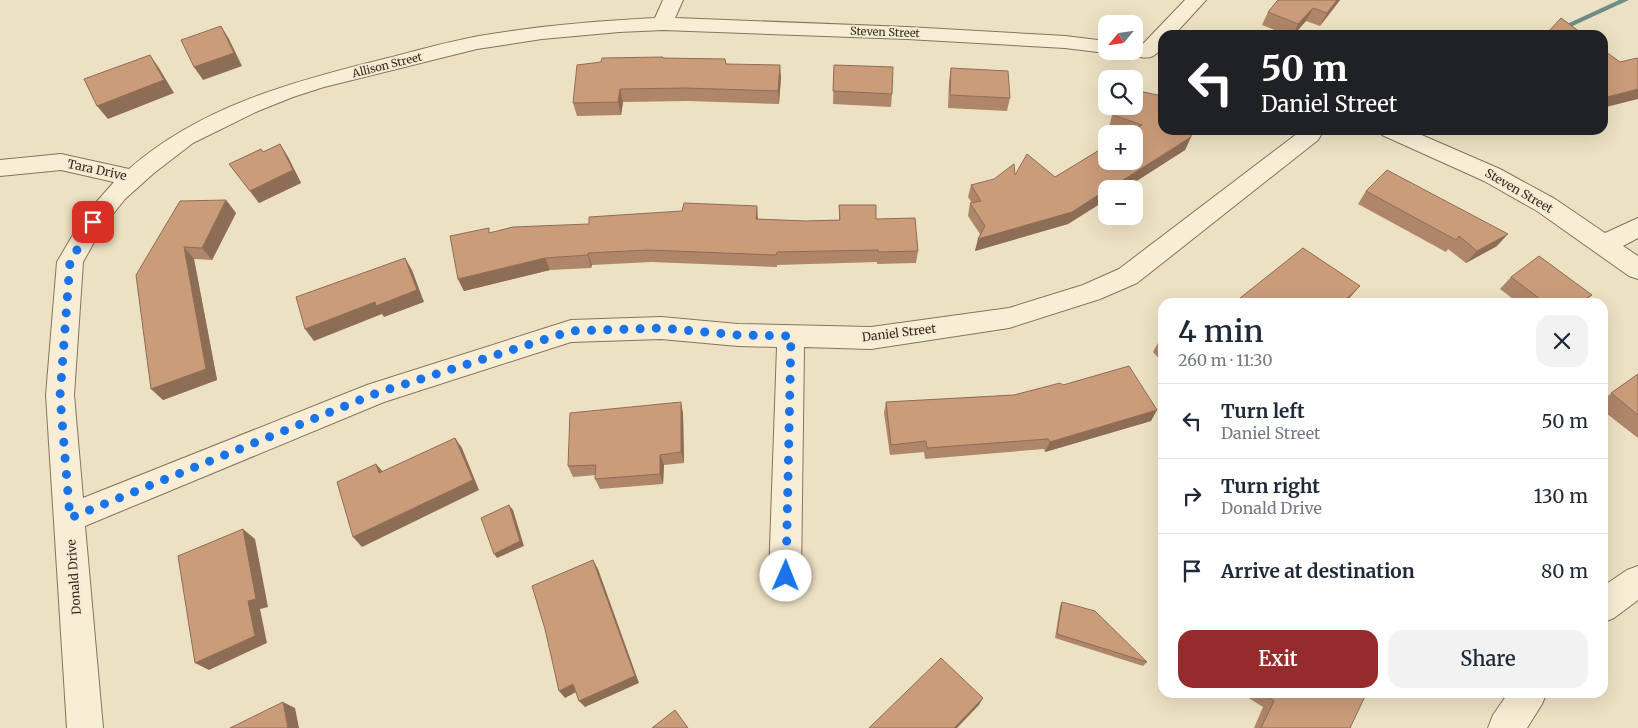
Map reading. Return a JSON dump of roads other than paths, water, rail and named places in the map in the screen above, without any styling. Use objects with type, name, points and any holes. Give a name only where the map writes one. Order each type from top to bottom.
[{"type":"street","points":[[664,24],[673,0]]},
{"type":"street","points":[[1169,30],[1196,0]]},
{"type":"street","name":"Steven Street","points":[[664,24],[917,34],[1065,42],[1098,46]]},
{"type":"street","name":"Allison Street","points":[[134,178],[185,138],[250,106],[285,92],[318,82],[477,43],[542,33],[664,24]]},
{"type":"street","points":[[1148,53],[1158,42]]},
{"type":"street","name":"Daniel Street","points":[[70,518],[377,393],[571,331],[661,328],[738,335],[871,338],[1009,318],[1091,292],[1128,276],[1310,135]]},
{"type":"street","name":"Steven Street","points":[[1401,135],[1492,175],[1546,205],[1638,269]]},
{"type":"street","name":"Tara Drive","points":[[0,168],[25,164],[61,162],[134,178]]},
{"type":"street","name":"Donald Drive","points":[[85,728],[60,396],[70,262],[93,222],[116,192],[134,178]]},
{"type":"street","points":[[1603,245],[1638,227]]},
{"type":"street","points":[[786,576],[791,336]]},
{"type":"street","points":[[1608,603],[1638,581]]},
{"type":"street","points":[[1506,728],[1526,698]]},
{"type":"waterway","points":[[1558,30],[1625,0]]}]
